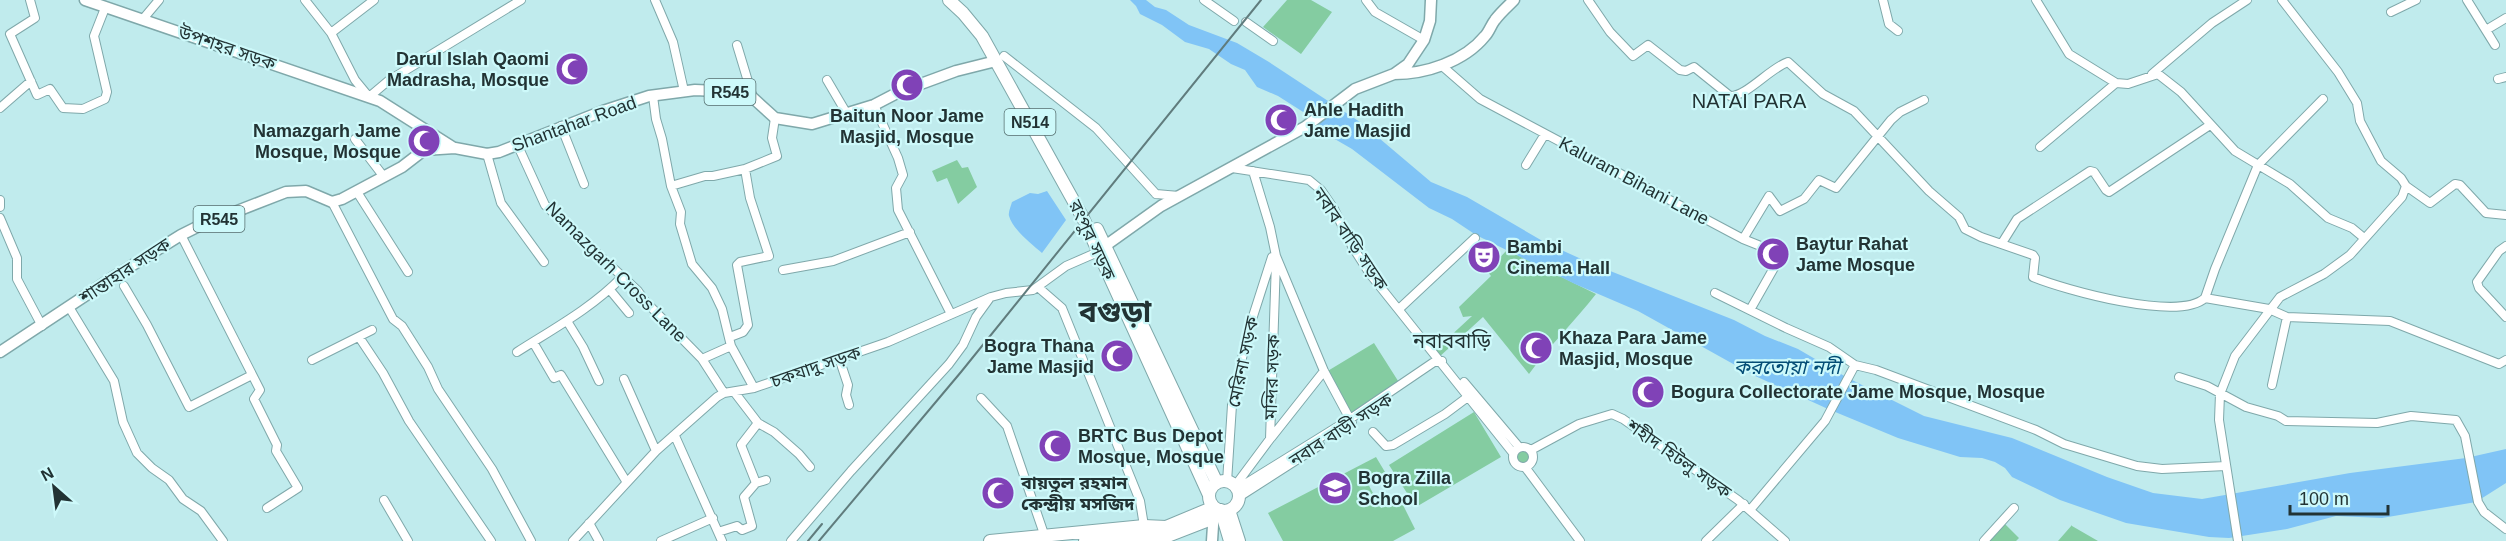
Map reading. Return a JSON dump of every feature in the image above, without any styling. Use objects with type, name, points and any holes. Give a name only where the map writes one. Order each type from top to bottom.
[{"type":"highway","name":"রংপুর সড়ক","points":[[949,0],[963,13],[1000,59]]},
{"type":"highway","name":"রংপুর সড়ক","points":[[960,0],[974,13],[1000,59],[1083,218],[1231,487]]},
{"type":"highway","name":"রংপুর সড়ক","points":[[1102,249],[1217,508]]},
{"type":"highway","points":[[990,541],[1044,534],[1074,536],[1125,532],[1165,537],[1217,508],[1231,487]]},
{"type":"highway","points":[[1085,541],[1144,526],[1166,527],[1217,508],[1236,505],[1231,487]]},
{"type":"highway","points":[[1217,508],[1229,541]]},
{"type":"highway","points":[[1217,508],[1239,541]]},
{"type":"main road","name":"উপশহর সড়ক","points":[[85,0],[380,101],[454,148]]},
{"type":"main road","points":[[1102,249],[1155,210],[1305,127],[1355,89],[1394,74],[1408,64],[1424,40],[1430,21],[1431,0]]},
{"type":"main road","points":[[1394,74],[1411,74],[1442,65],[1466,52],[1485,37],[1496,19],[1514,0]]},
{"type":"main road","name":"R545","points":[[753,98],[775,118],[812,124],[874,105],[899,92],[956,71],[1000,59]]},
{"type":"main road","name":"Shantahar Road","points":[[454,148],[487,154],[518,146],[561,126],[653,96],[684,91],[738,92],[753,98]]},
{"type":"main road","points":[[332,202],[357,192],[384,177],[424,150],[433,140],[430,132]]},
{"type":"main road","name":"R545","points":[[424,150],[454,148]]},
{"type":"main road","name":"শান্তাহার সড়ক","points":[[0,352],[181,234],[286,192],[306,190],[332,202]]},
{"type":"main road","points":[[1217,508],[1214,541],[1223,538],[1229,541]]},
{"type":"street","points":[[30,0],[34,18],[10,34],[37,95],[50,89],[63,108],[83,108],[105,99],[108,92],[94,36],[107,6]]},
{"type":"street","points":[[143,19],[159,0]]},
{"type":"street","points":[[305,0],[331,33],[355,80],[369,97],[388,81],[521,0]]},
{"type":"street","points":[[331,33],[374,0]]},
{"type":"street","points":[[655,0],[673,42],[684,91]]},
{"type":"street","points":[[1203,0],[1234,21]]},
{"type":"street","points":[[1366,0],[1375,12],[1424,40]]},
{"type":"street","points":[[1588,0],[1610,32],[1633,56],[1648,45],[1680,70],[1694,67],[1733,97],[1788,62],[1823,94],[1854,111],[1929,191],[1959,217],[1965,229],[2033,255],[2035,262],[2033,277],[2054,285],[2130,303],[2189,307],[2199,304],[2205,298],[2258,165],[2323,99]]},
{"type":"street","points":[[1883,0],[1889,24],[1898,31]]},
{"type":"street","points":[[2036,0],[2068,54],[2116,83],[2128,84],[2158,74],[2181,92],[2235,151],[2290,184],[2328,218],[2352,228],[2364,238]]},
{"type":"street","points":[[2152,75],[2212,23],[2247,0]]},
{"type":"street","points":[[2282,0],[2338,72],[2357,103],[2360,121],[2380,161],[2401,178],[2406,186],[2430,203],[2455,184],[2460,185],[2486,213],[2506,215]]},
{"type":"street","points":[[2391,12],[2416,0]]},
{"type":"street","points":[[2467,0],[2495,45],[2486,30],[2506,18]]},
{"type":"street","points":[[1246,22],[1273,41]]},
{"type":"street","points":[[736,45],[753,98]]},
{"type":"street","points":[[1000,59],[1096,128],[1156,194],[1179,196]]},
{"type":"street","name":"Kaluram Bihani Lane","points":[[1442,65],[1480,99],[1743,239],[1779,255],[1750,310]]},
{"type":"street","points":[[827,80],[847,114]]},
{"type":"street","points":[[0,108],[31,81]]},
{"type":"street","points":[[2040,147],[2116,83]]},
{"type":"street","points":[[653,96],[671,186],[681,212],[680,224],[692,264],[712,288],[722,309],[731,346],[754,388]]},
{"type":"street","points":[[1743,239],[1769,196],[1780,211],[1804,199],[1820,180],[1836,188],[1900,112],[1923,100]]},
{"type":"street","points":[[874,105],[898,158],[903,175],[896,188],[898,210],[951,314]]},
{"type":"street","points":[[671,186],[705,176],[745,169],[777,156],[772,138],[775,118]]},
{"type":"street","points":[[2002,243],[2017,219],[2091,171],[2109,192],[2210,125]]},
{"type":"street","points":[[561,126],[584,184]]},
{"type":"street","points":[[1526,165],[1545,134]]},
{"type":"street","points":[[355,139],[384,177]]},
{"type":"street","name":"Namazgarh Cross Lane","points":[[518,146],[545,205],[622,277],[702,359],[724,393]]},
{"type":"street","points":[[487,154],[501,203],[544,262]]},
{"type":"street","name":"নবাব বাড়ি সড়ক","points":[[1232,168],[1310,180],[1321,190],[1370,274],[1441,364],[1449,365],[1516,450]]},
{"type":"street","points":[[730,337],[743,332],[748,325],[738,265],[740,262],[769,256],[750,198],[745,169]]},
{"type":"street","points":[[1253,171],[1276,256],[1324,371],[1351,422]]},
{"type":"street","points":[[2238,540],[2219,420],[2220,394],[2235,356],[2280,297],[2324,274],[2350,255],[2402,197],[2406,186]]},
{"type":"street","points":[[357,192],[408,272]]},
{"type":"street","points":[[1155,210],[1156,194]]},
{"type":"street","points":[[0,200],[0,207]]},
{"type":"street","points":[[332,202],[393,319],[402,326],[428,367],[438,389],[492,469],[531,541]]},
{"type":"street","points":[[0,218],[17,258],[17,279],[42,326]]},
{"type":"street","points":[[783,270],[833,261],[910,232]]},
{"type":"street","points":[[181,234],[260,390],[255,399],[277,445],[276,451],[298,489],[267,508]]},
{"type":"street","points":[[1399,309],[1474,238]]},
{"type":"street","name":"মেরিনা সড়ক","points":[[1231,487],[1232,405],[1247,335],[1272,260],[1274,246]]},
{"type":"street","points":[[2506,246],[2499,251],[2477,282],[2479,288],[2506,317]]},
{"type":"street","name":"চকযাদু সড়ক","points":[[724,393],[735,393],[754,388],[888,342],[991,297],[1039,288],[1059,271],[1102,249]]},
{"type":"street","name":"মন্দির সড়ক","points":[[1231,487],[1270,439],[1276,256]]},
{"type":"street","points":[[517,352],[567,321],[610,290],[622,277]]},
{"type":"street","points":[[124,286],[147,325],[189,407],[252,375]]},
{"type":"street","points":[[1039,288],[1062,308],[1140,501],[1144,526]]},
{"type":"street","points":[[610,290],[629,312]]},
{"type":"street","points":[[1714,293],[1829,347],[1856,365],[1876,370],[2036,430],[2064,444],[2137,466],[2162,469],[2226,466]]},
{"type":"street","points":[[790,541],[850,471],[950,364],[963,345],[980,311],[991,297]]},
{"type":"street","points":[[2205,298],[2269,309],[2287,317],[2390,321],[2499,364],[2506,360]]},
{"type":"street","points":[[69,308],[114,381],[123,422],[137,453],[169,480],[183,499],[201,511],[223,541]]},
{"type":"street","points":[[2272,385],[2287,317]]},
{"type":"street","points":[[567,321],[583,347],[599,381]]},
{"type":"street","points":[[312,360],[372,330]]},
{"type":"street","points":[[359,337],[383,373],[410,421],[491,541]]},
{"type":"street","points":[[533,342],[554,378],[561,375],[626,481]]},
{"type":"street","points":[[702,359],[731,346]]},
{"type":"street","points":[[839,358],[848,385],[846,395],[849,405]]},
{"type":"street","name":"নবাব বাড়ী সড়ক","points":[[1231,487],[1351,422],[1441,364]]},
{"type":"street","points":[[1706,541],[1747,507],[1825,421],[1856,365]]},
{"type":"street","points":[[1270,439],[1324,371]]},
{"type":"street","points":[[2179,377],[2207,386],[2246,407],[2278,416],[2286,421],[2376,423],[2410,416],[2456,420],[2465,436],[2478,502],[2484,512],[2506,529]]},
{"type":"street","points":[[624,379],[656,451]]},
{"type":"street","points":[[573,541],[656,451],[724,393]]},
{"type":"street","points":[[735,393],[758,423],[774,432],[810,467]]},
{"type":"street","points":[[1373,432],[1386,446],[1393,445],[1445,414],[1471,395]]},
{"type":"street","points":[[981,398],[1007,426],[1044,534]]},
{"type":"street","name":"শহীদ হিটলু সড়ক","points":[[1531,450],[1579,423],[1612,414],[1623,419],[1747,507],[1785,541]]},
{"type":"street","points":[[756,483],[741,445],[758,423]]},
{"type":"street","points":[[675,436],[722,541]]},
{"type":"street","points":[[1525,467],[1532,462],[1533,456],[1531,450],[1526,447],[1516,450],[1515,463],[1525,467],[1580,541]]},
{"type":"street","points":[[718,532],[737,526],[742,530],[752,526],[744,497],[756,483],[766,480]]},
{"type":"street","points":[[384,500],[408,541]]},
{"type":"street","points":[[1984,541],[2014,508]]},
{"type":"street","points":[[661,541],[713,518]]},
{"type":"street","points":[[589,523],[599,541]]},
{"type":"green space","points":[[1287,0],[1311,0],[1332,12],[1301,54],[1263,27]]},
{"type":"green space","points":[[957,160],[962,168],[968,167],[977,187],[958,204],[947,178],[937,182],[932,171]]},
{"type":"green space","points":[[1507,250],[1596,294],[1529,374],[1483,317],[1438,358],[1433,352],[1472,316],[1463,317],[1459,307],[1491,276],[1487,271]]},
{"type":"green space","points":[[1374,343],[1400,384],[1351,414],[1326,372]]},
{"type":"green space","points":[[1474,412],[1501,457],[1416,507],[1389,465]]},
{"type":"green space","points":[[1520,449],[1526,449],[1531,457],[1529,463],[1520,465],[1515,460],[1515,454]]},
{"type":"green space","name":"Bogra Zilla School","points":[[1376,457],[1385,472],[1367,482],[1381,508],[1400,499],[1415,529],[1393,541],[1283,541],[1268,513]]},
{"type":"green space","points":[[2004,523],[2019,538],[2016,541],[1987,541]]},
{"type":"green space","points":[[2072,526],[2098,541],[2058,541]]},
{"type":"water","name":"করতোয়া নদী","points":[[1130,0],[1146,0],[1189,25],[1237,43],[1360,122],[1431,182],[1467,197],[1546,243],[1590,263],[1734,320],[1798,349],[1846,377],[1924,416],[2012,438],[2107,477],[2153,493],[2202,499],[2350,473],[2466,458],[2506,449],[2506,483],[2476,502],[2382,518],[2336,516],[2287,529],[2229,538],[2209,537],[2126,523],[2060,500],[2012,477],[2005,468],[1995,462],[1982,458],[1960,457],[1898,438],[1753,375],[1638,311],[1575,284],[1476,235],[1452,219],[1429,208],[1352,149],[1333,138],[1311,117],[1278,96],[1257,87],[1245,70],[1231,64],[1209,49],[1185,42],[1162,25],[1140,14]]},
{"type":"water","points":[[1047,191],[1066,220],[1042,253],[1019,231],[1011,221],[1009,213],[1012,202],[1030,193],[1038,194]]},
{"type":"railway","points":[[819,541],[961,372],[1261,0]]},
{"type":"railway","points":[[808,541],[822,524]]},
{"type":"place","name":"Darul Islah Qaomi Madrasha, Mosque","points":[[572,69]]},
{"type":"place","name":"Baitun Noor Jame Masjid, Mosque","points":[[907,85]]},
{"type":"place","name":"Ahle Hadith Jame Masjid","points":[[1281,120]]},
{"type":"place","name":"Namazgarh Jame Mosque, Mosque","points":[[424,141]]},
{"type":"place","name":"Baytur Rahat Jame Mosque","points":[[1773,254]]},
{"type":"place","name":"Bambi Cinema Hall","points":[[1484,257]]},
{"type":"place","name":"Khaza Para Jame Masjid, Mosque","points":[[1536,348]]},
{"type":"place","name":"Bogra Thana Jame Masjid","points":[[1117,356]]},
{"type":"place","name":"Bogura Collectorate Jame Mosque, Mosque","points":[[1648,392]]},
{"type":"place","name":"BRTC Bus Depot Mosque, Mosque","points":[[1055,446]]},
{"type":"place","name":"Bogra Zilla School","points":[[1335,488]]},
{"type":"place","name":"বায়তুল রহমান কেন্দ্রীয় মসজিদ","points":[[998,493]]},
{"type":"district","name":"NATAI PARA","points":[[1749,101]]},
{"type":"district","name":"বগুড়া","points":[[1115,312]]},
{"type":"district","name":"নবাববাড়ি","points":[[1452,341]]}]
